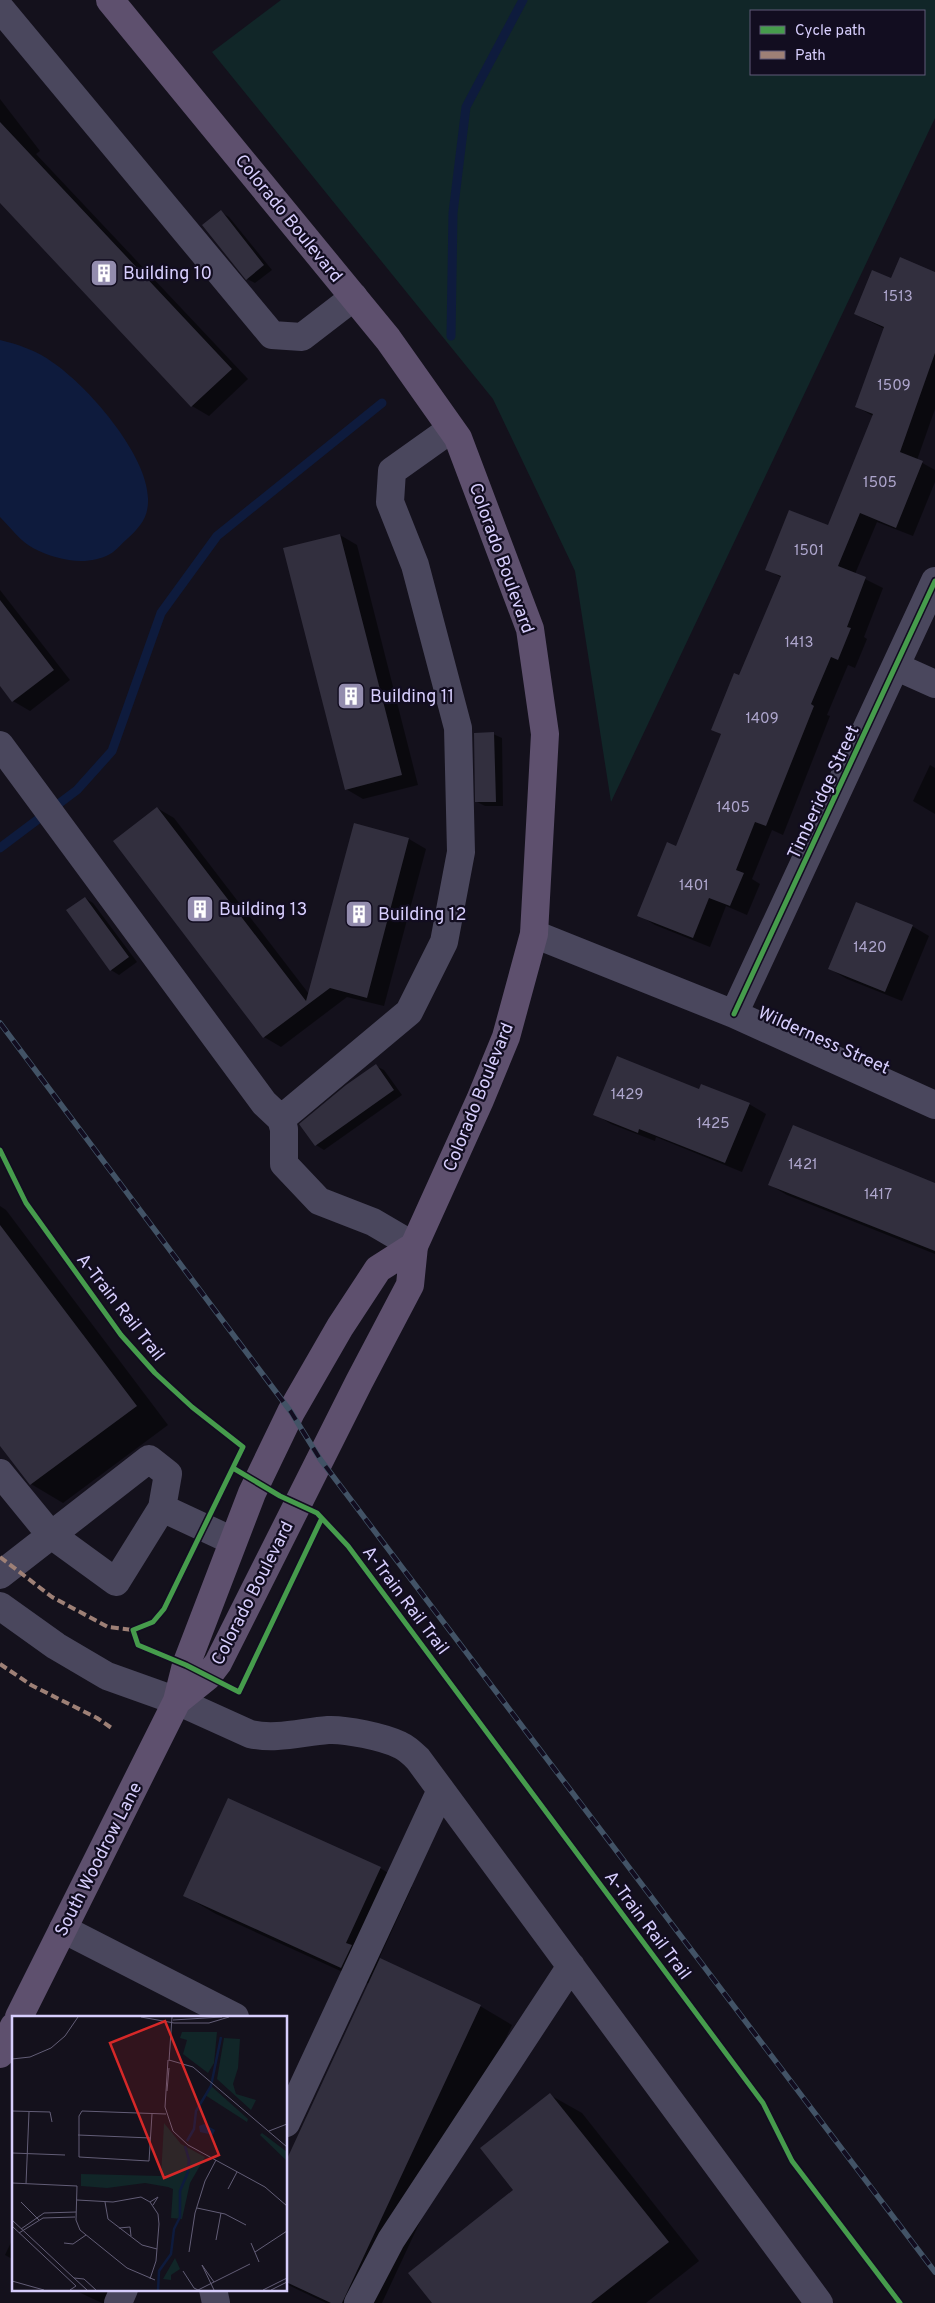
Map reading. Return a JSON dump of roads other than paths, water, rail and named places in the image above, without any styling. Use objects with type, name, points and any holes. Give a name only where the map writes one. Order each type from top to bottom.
[{"type":"main road","name":"Colorado Boulevard","points":[[110,0],[388,339],[458,438],[530,629],[545,734],[534,934],[506,1037],[480,1100],[414,1246],[410,1285],[358,1382],[218,1663],[208,1676],[177,1701]]},
{"type":"main road","name":"Colorado Boulevard","points":[[177,1701],[186,1665],[252,1493],[291,1412],[340,1327],[378,1269],[414,1246]]},
{"type":"main road","name":"South Woodrow Lane","points":[[20,2016],[177,1701]]},
{"type":"main road","points":[[0,2054],[12,2030]]},
{"type":"street","points":[[0,8],[272,335],[302,337],[354,297]]},
{"type":"street","points":[[281,1119],[409,1012],[444,942],[460,852],[458,728],[415,565],[390,502],[392,471],[451,429]]},
{"type":"street","name":"Timberidge Street","points":[[734,1014],[897,667],[935,581]]},
{"type":"street","points":[[897,667],[935,684]]},
{"type":"street","points":[[0,744],[264,1103],[281,1119],[284,1129],[284,1164],[319,1201],[373,1222],[414,1246]]},
{"type":"street","name":"Wilderness Street","points":[[534,934],[734,1014],[935,1105]]},
{"type":"street","points":[[0,1473],[50,1534],[116,1582],[162,1508],[168,1474],[149,1459],[50,1534],[0,1575]]},
{"type":"street","points":[[162,1508],[234,1541]]},
{"type":"street","points":[[0,1606],[56,1646],[107,1676],[177,1701],[261,1736],[329,1730],[390,1741],[400,1745],[418,1759],[819,2303]]},
{"type":"street","points":[[288,2119],[441,1790]]},
{"type":"street","points":[[63,1929],[233,2016]]},
{"type":"street","points":[[358,2303],[391,2240],[571,1966]]},
{"type":"street","points":[[118,2303],[124,2290]]},
{"type":"street","points":[[213,2290],[216,2303]]},
{"type":"water","points":[[0,340],[34,351],[66,373],[82,387],[113,422],[138,461],[145,480],[148,498],[147,511],[143,521],[136,530],[110,554],[101,558],[82,561],[52,556],[29,545],[0,517]]},
{"type":"waterway","points":[[451,336],[453,213],[466,107],[523,0]]},
{"type":"waterway","points":[[0,848],[77,790],[112,751],[161,613],[217,536],[382,403]]},
{"type":"railway","points":[[0,1023],[291,1412],[320,1459],[935,2272]]},
{"type":"place","name":"Building 10","points":[[104,273]]},
{"type":"place","name":"Building 11","points":[[351,696]]},
{"type":"place","name":"Building 13","points":[[200,909]]},
{"type":"place","name":"Building 12","points":[[359,914]]}]
